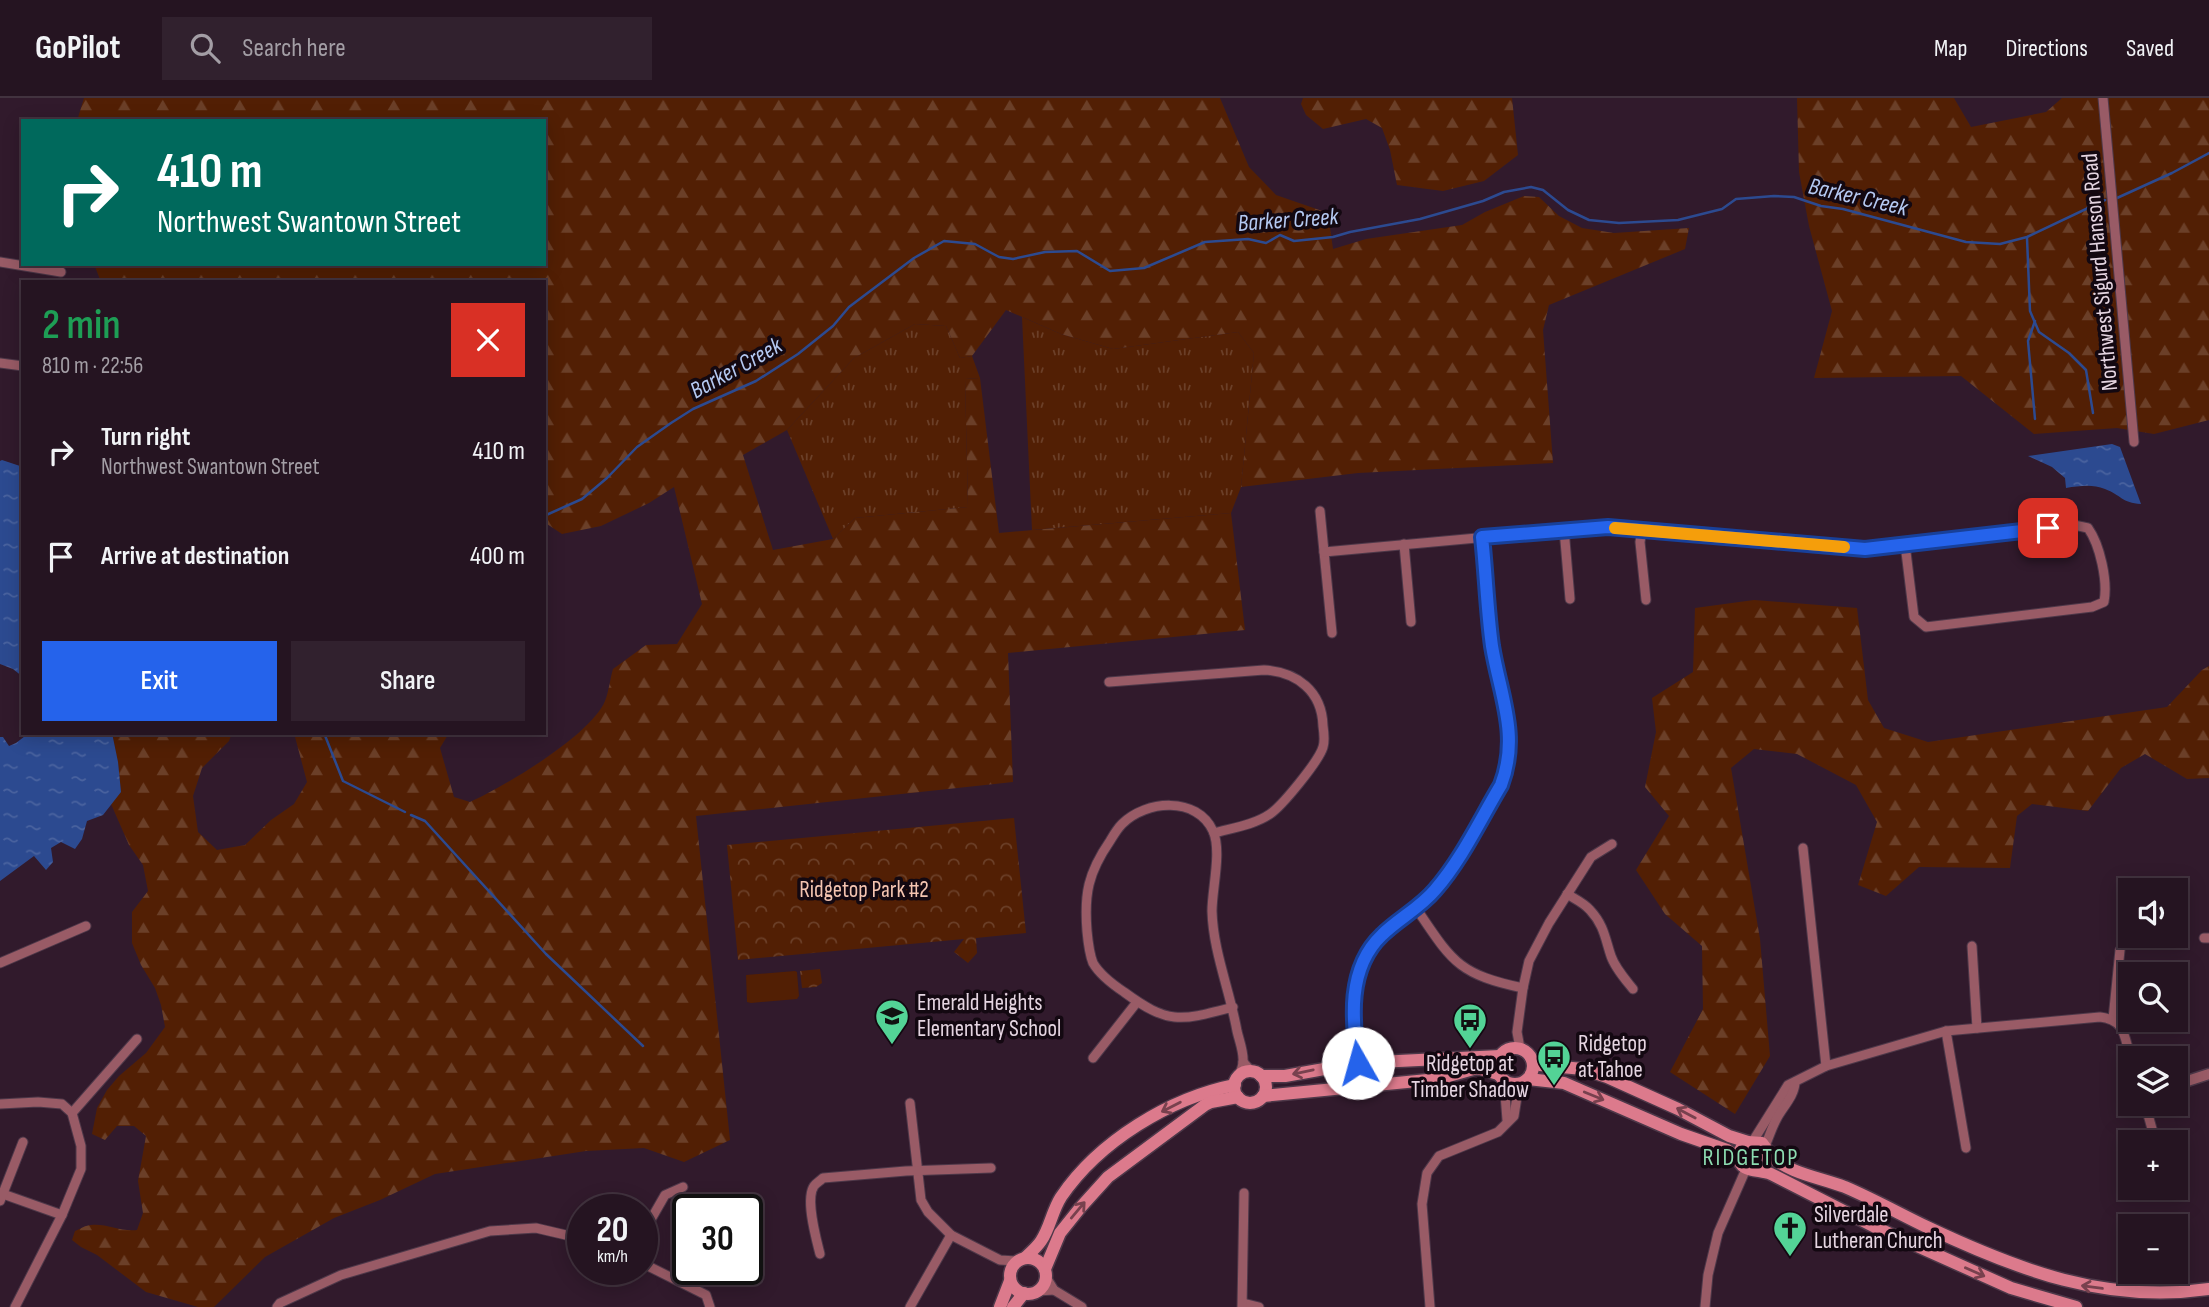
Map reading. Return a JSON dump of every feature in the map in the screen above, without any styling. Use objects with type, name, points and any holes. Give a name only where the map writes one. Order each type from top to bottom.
[{"type":"main road","points":[[1501,1078],[1497,1068],[1511,1048]]},
{"type":"main road","points":[[1010,1278],[1018,1291],[1037,1291],[1043,1285],[1060,1233],[1108,1177],[1205,1105],[1237,1086],[1247,1072],[1252,1070],[1285,1076],[1358,1063],[1460,1056],[1511,1048],[1530,1055],[1532,1060],[1533,1070],[1524,1081]]},
{"type":"main road","points":[[1532,1060],[1540,1065],[1583,1069],[1606,1077],[1678,1109],[1729,1136],[1758,1146],[1785,1167],[1846,1188],[1994,1257],[2052,1278],[2094,1288],[2158,1292],[2209,1289]]},
{"type":"main road","points":[[1237,1086],[1250,1103],[1264,1096],[1438,1079],[1477,1068],[1512,1084],[1524,1081],[1564,1083],[1681,1134],[1727,1150],[1748,1166],[1771,1174],[1877,1228],[2011,1288],[2076,1307]]},
{"type":"main road","points":[[1252,1070],[1266,1085],[1264,1096]]},
{"type":"main road","points":[[1000,1307],[1012,1265],[1040,1243],[1062,1196],[1085,1168],[1146,1120],[1170,1107],[1196,1094],[1237,1086]]},
{"type":"main road","points":[[1748,1166],[1767,1161],[1758,1146]]},
{"type":"main road","points":[[1748,1166],[1741,1148],[1758,1146]]},
{"type":"main road","points":[[1021,1259],[1037,1260],[1045,1273]]},
{"type":"main road","points":[[1013,1307],[1024,1293]]},
{"type":"street","name":"Northwest Sigurd Hanson Road","points":[[2103,98],[2134,442]]},
{"type":"street","points":[[0,262],[21,265]]},
{"type":"street","points":[[24,266],[61,272]]},
{"type":"street","points":[[0,363],[21,366]]},
{"type":"street","points":[[1320,511],[1332,633]]},
{"type":"street","points":[[1324,552],[1608,527],[1865,549],[1905,544],[2074,525],[2088,528],[2095,537],[2107,587],[2104,602],[2092,607],[1926,626],[1914,617],[1905,544]]},
{"type":"street","points":[[1564,529],[1570,599]]},
{"type":"street","points":[[1642,530],[1640,542],[1646,600]]},
{"type":"street","points":[[1358,1063],[1353,1010],[1356,984],[1368,953],[1380,937],[1416,908],[1441,883],[1501,785],[1509,758],[1508,717],[1493,647],[1482,537]]},
{"type":"street","points":[[1404,544],[1412,622]]},
{"type":"street","points":[[1109,682],[1264,670],[1278,671],[1295,677],[1310,689],[1323,718],[1324,737],[1323,747],[1311,770],[1269,815],[1214,833]]},
{"type":"street","points":[[1233,1007],[1207,1014],[1172,1018],[1137,1002],[1098,970],[1090,952],[1086,892],[1097,860],[1121,824],[1135,814],[1161,806],[1176,805],[1197,811],[1214,833],[1216,846],[1212,913],[1219,954],[1252,1070]]},
{"type":"street","points":[[1511,1048],[1529,961],[1549,923],[1591,857],[1612,845]]},
{"type":"street","points":[[1803,848],[1826,1066]]},
{"type":"street","points":[[1567,894],[1588,907],[1598,919],[1607,936],[1611,957],[1633,989]]},
{"type":"street","points":[[1416,908],[1446,951],[1464,968],[1489,981],[1523,988]]},
{"type":"street","points":[[0,963],[86,926]]},
{"type":"street","points":[[1972,946],[1977,1028]]},
{"type":"street","points":[[2113,1019],[2120,950]]},
{"type":"street","points":[[1093,1058],[1137,1002]]},
{"type":"street","points":[[1758,1146],[1795,1090],[1795,1082],[1826,1066],[1946,1031],[2100,1017],[2113,1019],[2120,1025],[2127,1046]]},
{"type":"street","points":[[1946,1031],[1966,1147]]},
{"type":"street","points":[[72,1113],[137,1039]]},
{"type":"street","points":[[2188,1081],[2209,1074]]},
{"type":"street","points":[[1501,1078],[1507,1120]]},
{"type":"street","points":[[1430,1307],[1422,1204],[1427,1173],[1439,1156],[1498,1132],[1507,1120],[1514,1116],[1524,1081]]},
{"type":"street","points":[[910,1102],[921,1200],[928,1212],[951,1234],[1000,1260],[1021,1259]]},
{"type":"street","points":[[0,1104],[62,1104],[72,1113],[80,1146],[81,1169],[62,1215],[15,1307]]},
{"type":"street","points":[[23,1142],[1,1196],[62,1215]]},
{"type":"street","points":[[1704,1307],[1718,1233],[1748,1166]]},
{"type":"street","points":[[820,1254],[813,1227],[811,1195],[813,1187],[823,1178],[992,1168]]},
{"type":"street","points":[[658,1207],[665,1195],[683,1188]]},
{"type":"street","points":[[1244,1193],[1242,1305],[1259,1307]]},
{"type":"street","points":[[276,1307],[279,1303],[341,1275],[491,1231],[536,1228],[567,1235]]},
{"type":"street","points":[[910,1307],[951,1234]]},
{"type":"street","points":[[1000,1260],[1010,1278]]},
{"type":"street","points":[[658,1271],[706,1295],[710,1307]]},
{"type":"street","points":[[1045,1273],[1054,1290],[1082,1307]]},
{"type":"street","points":[[1037,1291],[1054,1290]]},
{"type":"green space","points":[[84,98],[1220,98],[1249,167],[1276,195],[1328,213],[1333,249],[1366,239],[1462,225],[1524,196],[1539,197],[1559,216],[1582,228],[1614,233],[1689,228],[1685,249],[1549,305],[1543,330],[1553,463],[1358,473],[1241,487],[1254,353],[1238,332],[1113,349],[1061,334],[1006,310],[972,356],[960,358],[946,326],[915,324],[854,358],[787,430],[743,455],[773,550],[833,539],[855,518],[968,507],[965,379],[980,378],[999,533],[1231,513],[1245,630],[1008,653],[1013,782],[696,816],[730,1140],[684,1162],[644,1148],[586,1151],[435,1174],[334,1218],[265,1257],[214,1307],[198,1307],[146,1292],[97,1255],[72,1240],[75,1231],[89,1225],[137,1230],[143,1213],[138,1181],[146,1136],[134,1126],[117,1126],[105,1140],[92,1134],[97,1108],[107,1090],[146,1053],[165,1027],[155,988],[132,943],[132,912],[148,891],[143,865],[129,845],[111,804],[121,792],[112,735],[231,735],[229,741],[202,768],[193,796],[198,832],[217,850],[245,845],[271,820],[294,804],[307,782],[295,735],[448,735],[440,748],[454,797],[470,802],[524,772],[565,744],[596,715],[605,701],[613,669],[646,645],[677,644],[702,604],[674,487],[649,503],[601,526],[562,534],[546,523],[546,280],[100,280],[95,266],[546,266],[546,119],[78,119]]},
{"type":"green space","points":[[1303,98],[1512,98],[1518,155],[1484,181],[1443,191],[1397,185],[1390,150],[1382,128],[1366,119],[1323,129],[1306,115],[1301,104]]},
{"type":"green space","points":[[1797,98],[1954,98],[1971,127],[2046,112],[2062,98],[2209,98],[2209,420],[2154,434],[2117,428],[2034,434],[1961,376],[1814,378],[1832,311],[1809,226],[1799,172]]},
{"type":"green space","points":[[1022,317],[1061,334],[1113,349],[1238,332],[1254,353],[1241,487],[1231,513],[1032,530]]},
{"type":"green space","points":[[915,324],[946,326],[960,358],[972,356],[980,378],[965,379],[968,507],[855,518],[833,539],[787,430],[854,358]]},
{"type":"green space","points":[[1754,600],[1857,608],[1868,700],[1884,728],[1928,742],[2167,707],[2209,666],[2209,778],[2187,779],[2145,754],[2121,768],[2088,811],[2032,804],[2017,816],[2010,868],[1919,867],[1886,896],[1858,885],[1877,822],[1856,785],[1797,754],[1754,749],[1731,768],[1760,939],[1770,1056],[1735,1114],[1670,1072],[1703,1009],[1702,946],[1665,914],[1636,870],[1669,816],[1645,787],[1656,732],[1652,698],[1693,672],[1695,608]]},
{"type":"green space","name":"Ridgetop Park #2","points":[[1014,818],[1026,933],[976,938],[977,953],[968,963],[954,952],[964,939],[738,960],[727,845]]},
{"type":"green space","points":[[820,969],[822,983],[816,987],[802,988],[800,971]]},
{"type":"green space","points":[[795,971],[799,996],[797,999],[747,1002],[746,975]]},
{"type":"water","points":[[2112,444],[2120,447],[2141,504],[2125,500],[2100,487],[2066,488],[2065,478],[2052,467],[2028,456]]},
{"type":"water","points":[[0,461],[21,466],[21,675],[0,664]]},
{"type":"water","points":[[26,735],[112,735],[121,792],[103,815],[87,821],[82,839],[75,849],[61,842],[51,848],[53,862],[46,870],[34,856],[0,881],[0,737],[3,737],[9,746]]},
{"type":"waterway","name":"Barker Creek","points":[[2117,198],[2209,153]]},
{"type":"waterway","name":"Barker Creek","points":[[546,515],[582,499],[637,447],[671,423],[693,409],[756,381],[798,354],[833,326],[849,307],[914,258],[944,241],[975,244],[999,257],[1013,259],[1045,252],[1077,251],[1110,271],[1144,268],[1205,242],[1248,239],[1266,243],[1280,235],[1294,241],[1333,237],[1420,219],[1483,201],[1504,192],[1531,187],[1543,190],[1568,210],[1589,220],[1619,223],[1678,220],[1722,209],[1736,199],[1794,197],[1966,242],[2000,244],[2027,237],[2105,200]]},
{"type":"waterway","points":[[2027,238],[2030,311],[2039,332],[2069,353],[2086,370],[2093,413]]},
{"type":"waterway","points":[[2035,321],[2028,341],[2035,419]]},
{"type":"waterway","points":[[325,735],[343,781],[405,812]]},
{"type":"waterway","points":[[411,815],[425,821],[546,954],[643,1046]]},
{"type":"slow traffic","points":[[1615,528],[1844,547]]},
{"type":"place","name":"Emerald Heights Elementary School","points":[[892,1046]]},
{"type":"place","name":"Ridgetop at Timber Shadow","points":[[1470,1050]]},
{"type":"place","name":"Ridgetop at Tahoe","points":[[1554,1087]]},
{"type":"place","name":"Silverdale Lutheran Church","points":[[1790,1258]]},
{"type":"district","name":"RIDGETOP","points":[[1751,1157]]},
{"type":"route","points":[[1358,1063],[1353,1010],[1356,984],[1368,953],[1380,937],[1433,893],[1441,883],[1505,775],[1510,739],[1493,647],[1482,537],[1608,527],[1865,549],[2048,528]]}]
